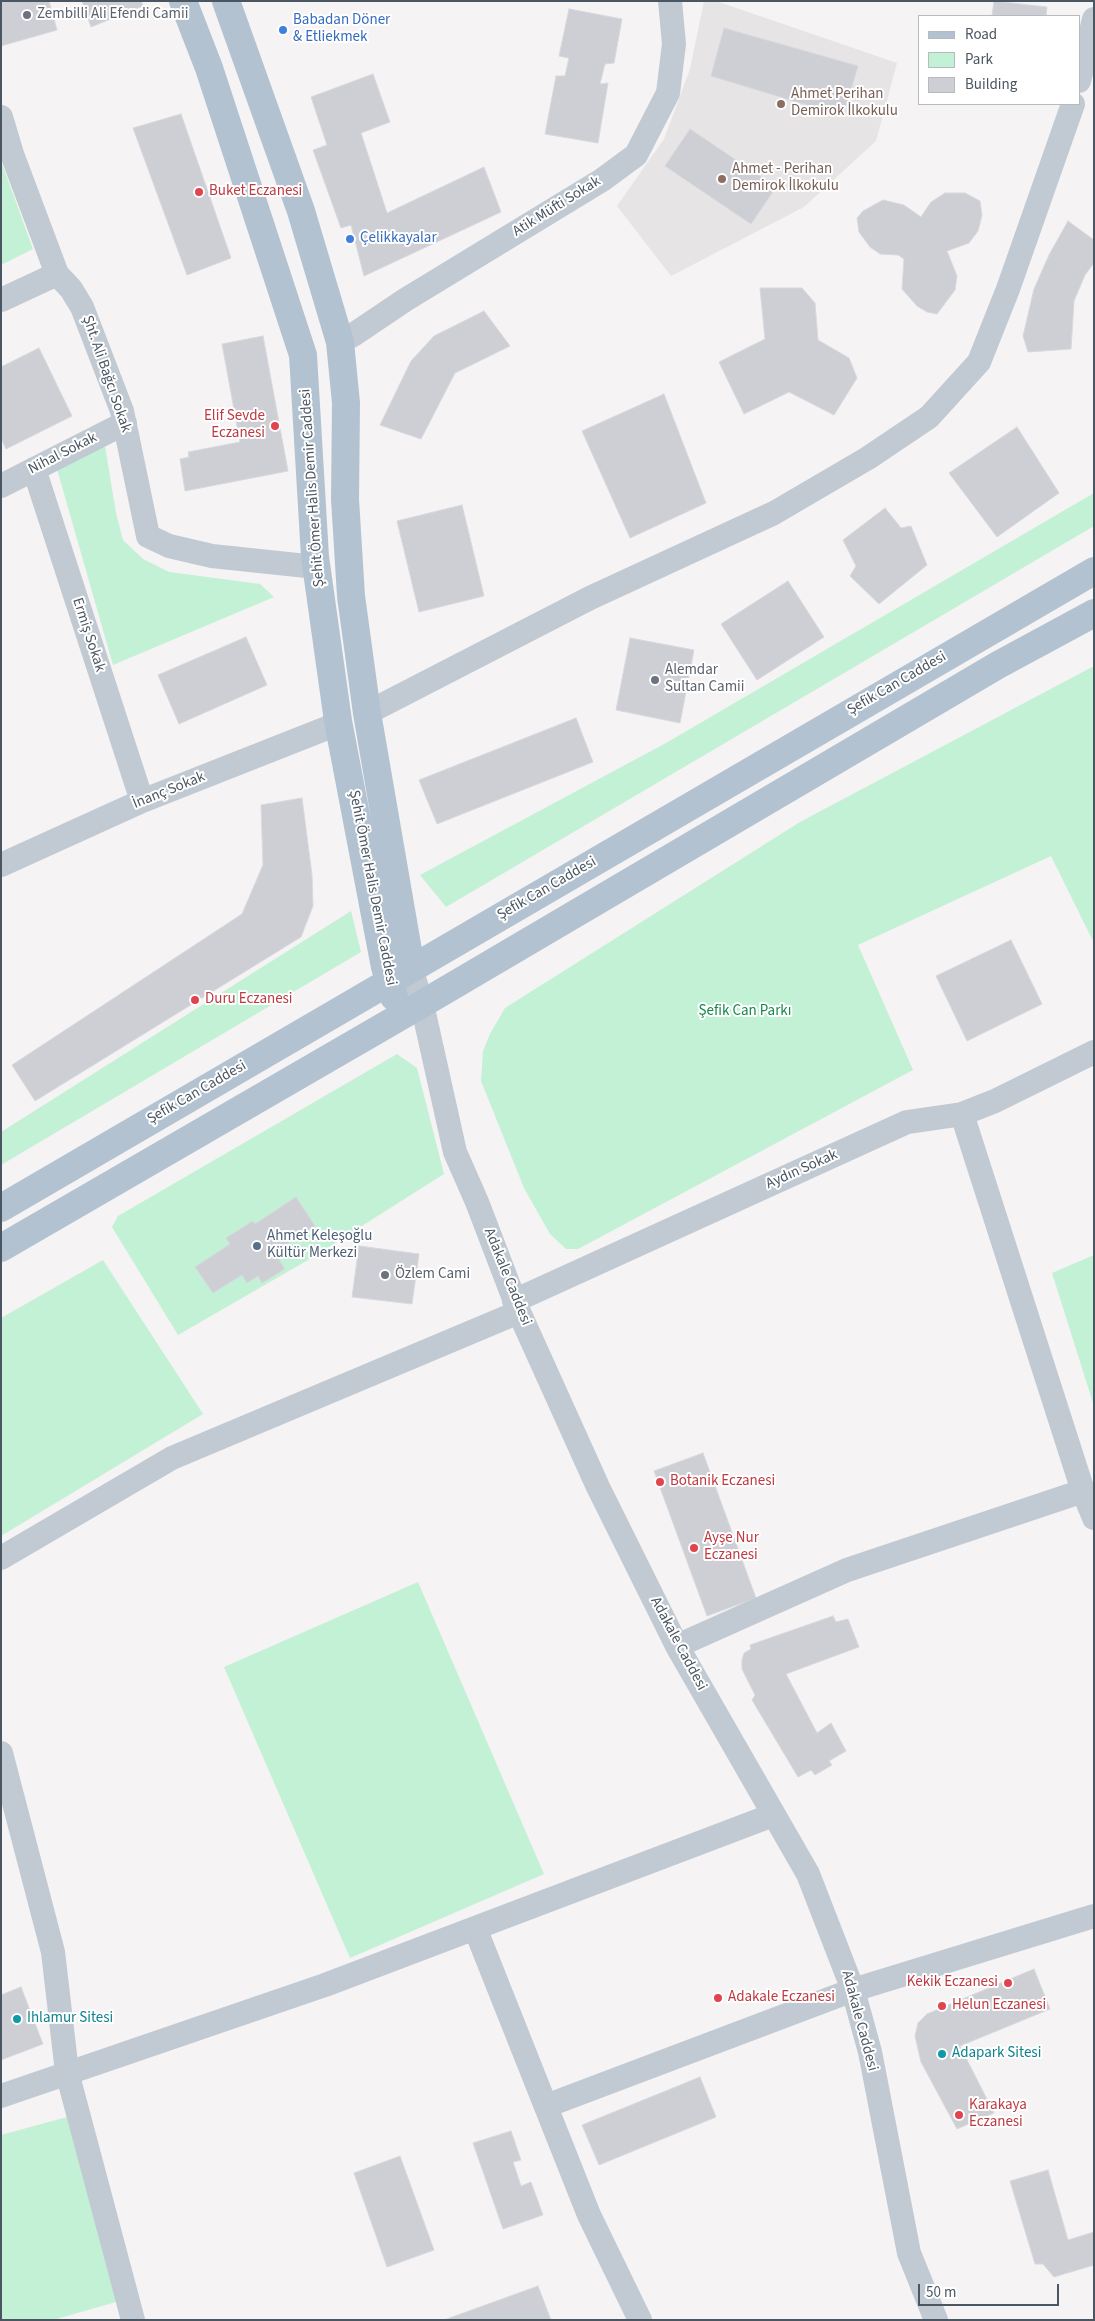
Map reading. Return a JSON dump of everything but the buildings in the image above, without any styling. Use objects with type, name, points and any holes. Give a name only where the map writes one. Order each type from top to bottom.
[{"type":"main road","name":"Şehit Ömer Halis Demir Caddesi","points":[[183,1],[209,68],[304,356],[316,567],[338,721],[400,975],[411,1010]]},
{"type":"main road","name":"Şehit Ömer Halis Demir Caddesi","points":[[226,1],[301,210],[340,342],[346,403],[345,499],[350,586],[400,975]]},
{"type":"main road","name":"Şefik Can Caddesi","points":[[1,1208],[1094,571]]},
{"type":"main road","points":[[1,1248],[990,670],[1094,613]]},
{"type":"street","name":"Atik Müfti Sokak","points":[[340,342],[602,180],[636,155],[668,93],[674,44],[670,1]]},
{"type":"street","points":[[1080,77],[1094,19]]},
{"type":"street","points":[[367,713],[590,598],[774,513],[868,458],[929,417],[979,362],[1008,289],[1073,105]]},
{"type":"street","name":"Şht. Ali Bağcı Sokak","points":[[1,116],[12,154],[56,274],[71,289],[82,307],[102,355],[126,423],[148,536],[170,546],[212,556],[316,567]]},
{"type":"street","points":[[1,300],[56,274]]},
{"type":"street","name":"Nihal Sokak","points":[[1,486],[126,423]]},
{"type":"street","name":"Ermiş Sokak","points":[[34,469],[142,801]]},
{"type":"street","name":"İnanç Sokak","points":[[3,859],[142,801],[327,728],[338,721]]},
{"type":"street","name":"Adakale Caddesi","points":[[411,1010],[455,1152],[477,1202],[517,1306],[598,1487],[677,1646],[808,1874],[853,1990],[870,2052],[908,2252],[936,2320]]},
{"type":"street","name":"Aydın Sokak","points":[[1,1558],[172,1458],[517,1306],[907,1122],[962,1114],[995,1101],[1092,1053]]},
{"type":"street","points":[[962,1114],[1083,1491],[1094,1518]]},
{"type":"street","points":[[677,1646],[847,1570],[1083,1491]]},
{"type":"street","points":[[1,1754],[52,1952],[67,2072],[133,2320]]},
{"type":"street","points":[[1,2096],[325,1985],[773,1815]]},
{"type":"street","points":[[546,2106],[853,1990],[1094,1916]]},
{"type":"street","points":[[475,1928],[589,2214],[640,2320]]},
{"type":"shaded area","name":"Ahmet Perihan Demirok İlkokulu","points":[[704,1],[716,1],[897,63],[876,141],[804,207],[671,276],[617,206],[664,139],[690,69]]},
{"type":"green space","points":[[1,161],[33,249],[1,265]]},
{"type":"green space","points":[[105,446],[116,513],[123,540],[143,559],[169,572],[260,584],[274,597],[113,665],[57,469]]},
{"type":"green space","points":[[1094,493],[1094,526],[446,907],[420,875],[666,743]]},
{"type":"green space","name":"Şefik Can Parkı","points":[[1094,666],[1094,943],[1051,856],[858,945],[913,1070],[578,1249],[566,1249],[550,1234],[524,1188],[481,1081],[483,1051],[490,1034],[505,1008],[800,822]]},
{"type":"green space","points":[[351,911],[361,952],[1,1165],[1,1132]]},
{"type":"green space","points":[[397,1054],[417,1068],[444,1174],[308,1260],[178,1335],[112,1227],[118,1216]]},
{"type":"green space","points":[[1094,1255],[1094,1406],[1052,1273]]},
{"type":"green space","points":[[103,1260],[203,1414],[1,1536],[1,1318]]},
{"type":"green space","points":[[418,1582],[544,1874],[350,1958],[224,1667]]},
{"type":"green space","points":[[67,2117],[116,2302],[53,2320],[1,2320],[1,2135]]},
{"type":"place","name":"Zembilli Ali Efendi Camii","points":[[27,15]]},
{"type":"place","name":"Babadan Döner & Etliekmek","points":[[283,30]]},
{"type":"place","name":"Ahmet Perihan Demirok İlkokulu","points":[[781,104]]},
{"type":"place","name":"Ahmet - Perihan Demirok İlkokulu","points":[[722,179]]},
{"type":"place","name":"Buket Eczanesi","points":[[199,192]]},
{"type":"place","name":"Çelikkayalar","points":[[350,239]]},
{"type":"place","name":"Elif Sevde Eczanesi","points":[[275,426]]},
{"type":"place","name":"Alemdar Sultan Camii","points":[[655,680]]},
{"type":"place","name":"Duru Eczanesi","points":[[195,1000]]},
{"type":"place","name":"Ahmet Keleşoğlu Kültür Merkezi","points":[[257,1246]]},
{"type":"place","name":"Özlem Cami","points":[[385,1275]]},
{"type":"place","name":"Botanik Eczanesi","points":[[660,1482]]},
{"type":"place","name":"Ayşe Nur Eczanesi","points":[[694,1548]]},
{"type":"place","name":"Kekik Eczanesi","points":[[1008,1983]]},
{"type":"place","name":"Adakale Eczanesi","points":[[718,1998]]},
{"type":"place","name":"Helun Eczanesi","points":[[942,2006]]},
{"type":"place","name":"Ihlamur Sitesi","points":[[17,2019]]},
{"type":"place","name":"Adapark Sitesi","points":[[942,2054]]},
{"type":"place","name":"Karakaya Eczanesi","points":[[959,2115]]}]
